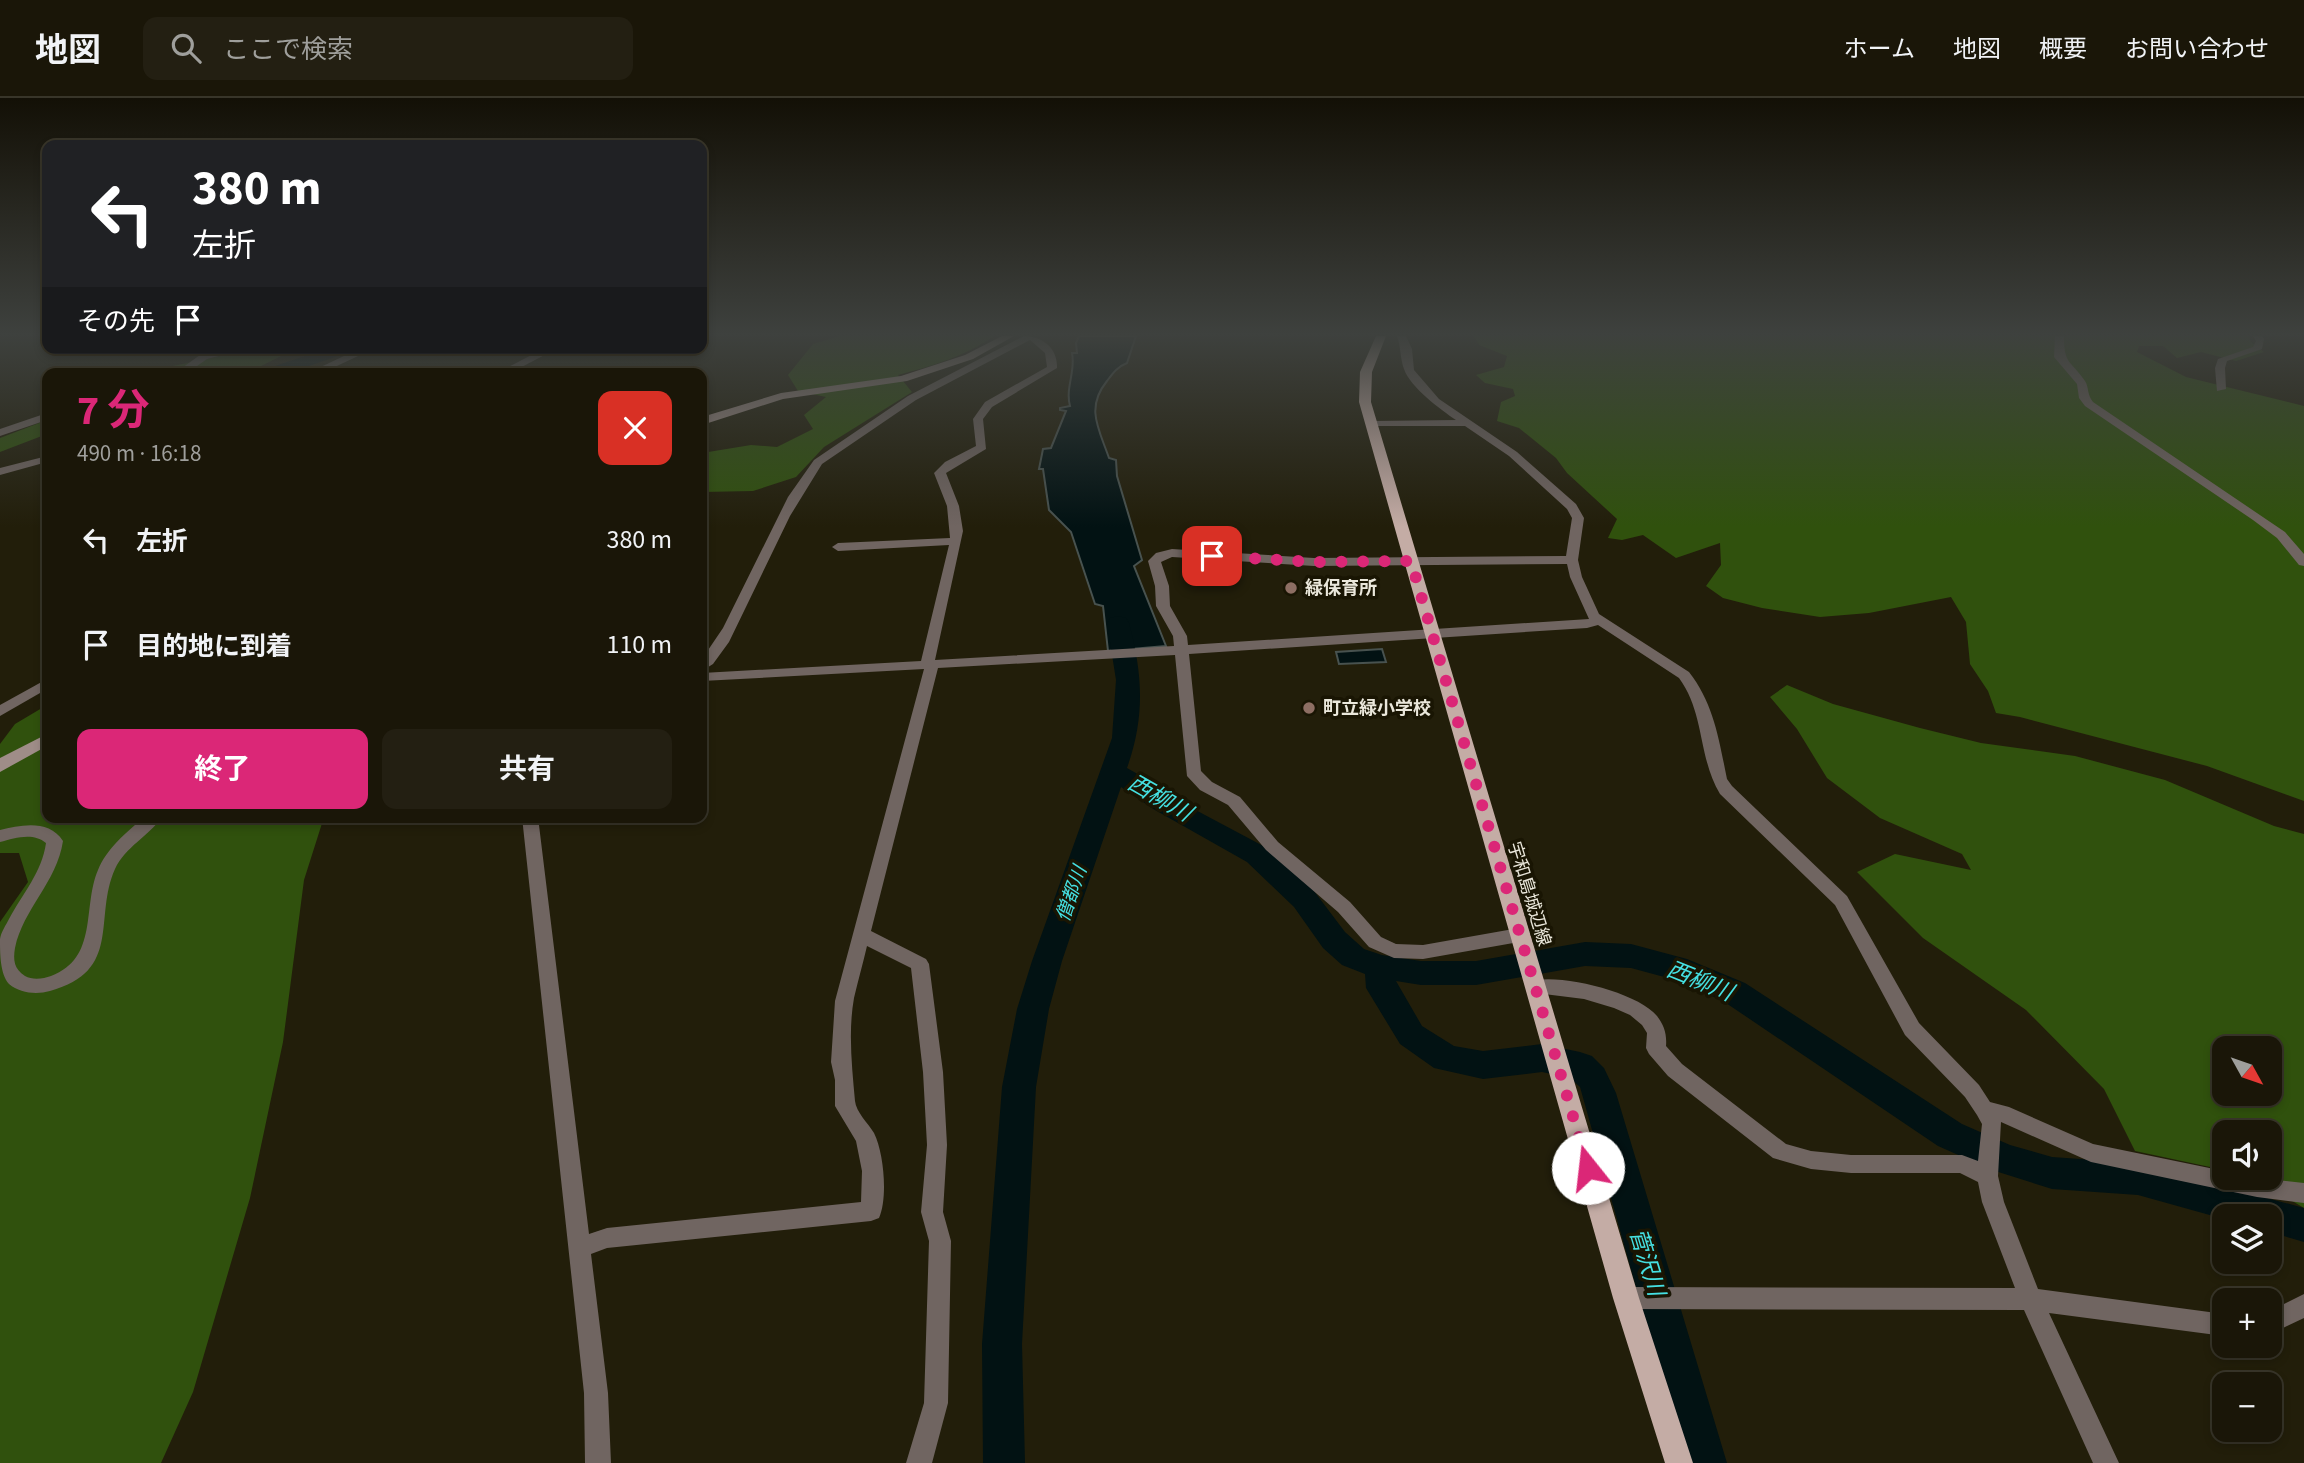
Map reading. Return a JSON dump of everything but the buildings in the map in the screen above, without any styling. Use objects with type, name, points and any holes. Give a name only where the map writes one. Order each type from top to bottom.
[{"type":"main road","points":[[707,419],[769,400]]},
{"type":"main road","name":"宇和島城辺線","points":[[1365,400],[1519,935],[1626,1297],[1679,1463]]},
{"type":"main road","points":[[0,766],[42,742]]},
{"type":"street","points":[[707,661],[720,645],[807,476],[818,462],[910,400]]},
{"type":"street","points":[[580,1247],[607,1238],[871,1211],[871,1160],[866,1139],[845,1106],[845,1080],[841,1062],[844,1001],[929,665],[956,541],[958,523],[955,505],[940,473],[948,465],[970,457],[982,447],[978,420],[980,414],[997,400]]},
{"type":"street","points":[[1435,400],[1513,454],[1572,507],[1578,518],[1573,561],[1576,577],[1593,616],[1684,675],[1694,686],[1702,701],[1719,779],[1726,790],[1841,901],[1912,1029],[1972,1091],[1984,1110],[1992,1124],[1987,1176],[1993,1202],[2031,1299],[2106,1463]]},
{"type":"street","points":[[2085,400],[2257,517],[2281,535],[2304,562]]},
{"type":"street","points":[[0,433],[42,418]]},
{"type":"street","points":[[1372,424],[1470,423]]},
{"type":"street","points":[[0,472],[42,460]]},
{"type":"street","points":[[838,547],[956,541]]},
{"type":"street","points":[[1519,935],[1423,952],[1394,951],[1376,942],[1344,907],[1272,846],[1234,801],[1206,786],[1194,772],[1179,650],[1180,636],[1163,606],[1162,586],[1154,561],[1160,556],[1172,553],[1314,562],[1573,561]]},
{"type":"street","points":[[707,677],[1105,655],[1598,621]]},
{"type":"street","points":[[0,710],[42,686]]},
{"type":"street","points":[[0,836],[40,831],[50,834],[55,841],[52,861],[14,917],[6,933],[2,952],[12,977],[23,984],[50,985],[78,969],[88,957],[98,929],[102,887],[108,866],[148,823]]},
{"type":"street","points":[[531,823],[596,1393],[598,1463]]},
{"type":"street","points":[[862,933],[920,964],[933,1072],[937,1144],[932,1212],[940,1241],[936,1404],[919,1463]]},
{"type":"street","points":[[1535,988],[1550,987],[1621,1001],[1643,1013],[1657,1032],[1656,1048],[1675,1070],[1780,1151],[1811,1160],[1851,1164],[1962,1164],[1987,1176]]},
{"type":"street","points":[[1984,1110],[2002,1113],[2091,1153],[2257,1187],[2304,1193]]},
{"type":"street","points":[[1626,1297],[2031,1299],[2212,1323]]},
{"type":"street","points":[[2282,1317],[2304,1305]]},
{"type":"green space","points":[[823,400],[900,400],[824,447],[796,477],[753,491],[707,492],[707,452],[751,445],[777,447],[813,429],[804,415]]},
{"type":"green space","points":[[1506,400],[2278,400],[2304,406],[2304,801],[2207,766],[1996,713],[1988,691],[1970,664],[1966,622],[1951,597],[1869,613],[1820,617],[1762,608],[1723,598],[1706,586],[1721,565],[1720,543],[1676,558],[1643,535],[1622,540],[1608,538],[1617,519],[1567,473],[1556,458],[1519,428],[1497,421],[1501,402]]},
{"type":"green space","points":[[42,422],[42,436],[0,452],[0,438]]},
{"type":"green space","points":[[1787,685],[1833,704],[1920,728],[1981,743],[2075,756],[2165,780],[2274,826],[2304,834],[2304,1208],[2274,1190],[2282,1190],[2282,1120],[2212,1120],[2212,1167],[2135,1151],[2104,1089],[2026,1010],[1923,938],[1857,872],[1895,854],[1971,870],[1962,854],[1880,818],[1827,778],[1797,729],[1770,697]]},
{"type":"green space","points":[[42,708],[42,823],[322,823],[304,880],[283,1042],[250,1198],[193,1392],[161,1463],[0,1463],[0,922],[28,882],[19,853],[0,853],[0,744],[15,724]]},
{"type":"shaded area","points":[[1069,400],[1097,400],[1095,410],[1098,428],[1109,458],[1116,460],[1117,476],[1142,560],[1134,566],[1166,646],[1108,651],[1103,606],[1095,604],[1071,532],[1049,510],[1043,469],[1039,469],[1043,449],[1051,448],[1066,411],[1060,408],[1070,406]]},
{"type":"shaded area","points":[[1382,649],[1386,662],[1339,664],[1336,652]]},
{"type":"waterway","name":"僧都川","points":[[1004,1463],[1002,1344],[1019,1087],[1033,1009],[1047,961],[1125,738],[1128,680],[1118,623]]},
{"type":"waterway","name":"西柳川","points":[[1114,772],[1148,791],[1164,804],[1257,855],[1304,899],[1334,940],[1353,957],[1379,967]]},
{"type":"waterway","name":"西柳川","points":[[1379,967],[1421,973],[1476,973],[1585,954],[1631,956],[1687,971],[1734,992],[1950,1135],[2004,1159],[2052,1173],[2138,1179],[2304,1225]]},
{"type":"waterway","name":"菅沢川","points":[[1379,967],[1382,988],[1411,1035],[1446,1058],[1483,1065],[1542,1058],[1580,1066],[1592,1078],[1599,1093],[1706,1463]]},
{"type":"place","name":"緑保育所","points":[[1291,588]]},
{"type":"place","name":"町立緑小学校","points":[[1309,708]]},
{"type":"route","points":[[1212,556],[1314,562],[1411,561],[1588,1168]]}]
